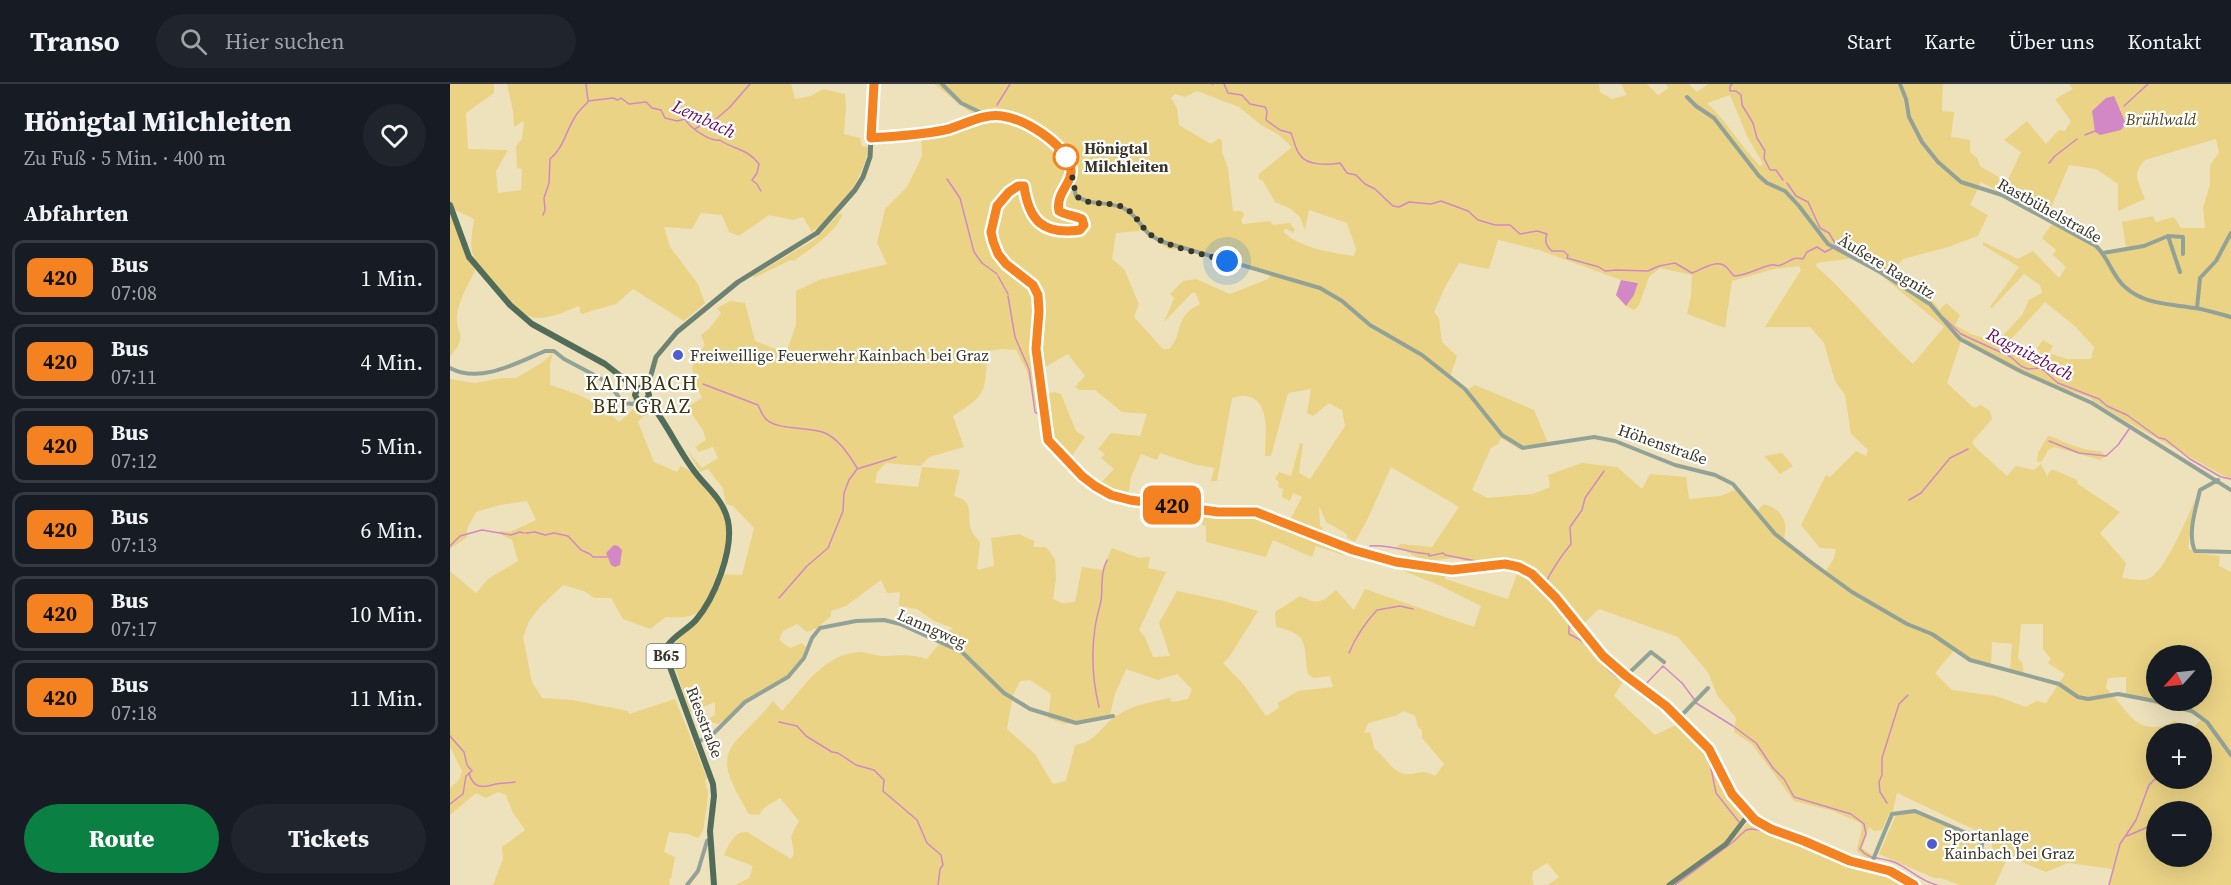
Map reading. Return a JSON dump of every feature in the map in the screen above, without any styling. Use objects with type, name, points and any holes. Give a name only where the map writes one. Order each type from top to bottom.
[{"type":"main road","points":[[637,389],[637,399],[647,399],[649,393],[647,389],[656,357],[677,332],[738,282],[810,238],[828,223],[863,177],[870,157],[874,84]]},
{"type":"main road","name":"Höhenstraße","points":[[871,138],[913,135],[1001,116],[1013,119],[1047,135],[1066,158],[1071,174]]},
{"type":"main road","points":[[1071,174],[1057,202],[1059,211],[1066,216],[1076,216],[1082,219],[1084,225],[1080,230],[1046,228],[1032,217],[1024,186],[1018,186],[1009,192],[997,206],[991,232],[998,254],[1019,276],[1033,285],[1038,295],[1036,349],[1048,440],[1082,476],[1111,495],[1130,500],[1218,512],[1256,512],[1267,515],[1353,550],[1396,562],[1452,570],[1505,564],[1519,567],[1532,574],[1556,598],[1603,656],[1666,706],[1709,749],[1723,781],[1749,814],[1771,829],[1850,861],[1890,871],[1914,885]]},
{"type":"main road","points":[[450,205],[469,257],[510,305],[532,324],[605,364],[637,389]]},
{"type":"main road","points":[[637,389],[641,387],[647,389]]},
{"type":"main road","name":"Riesstraße","points":[[647,399],[659,414],[694,471],[719,499],[728,523],[729,536],[725,561],[710,597],[696,620],[669,643],[666,652],[713,784],[711,838],[714,885]]},
{"type":"main road","points":[[1669,885],[1726,844],[1749,814]]},
{"type":"street","points":[[942,84],[962,103],[989,117]]},
{"type":"street","name":"Rastbühelstraße","points":[[1900,84],[1906,99],[1909,117],[1922,142],[1938,162],[1961,182],[1989,189],[2006,197],[2096,246],[2103,253],[2120,282],[2135,294],[2161,304],[2197,308],[2231,317]]},
{"type":"street","name":"Äußere Ragnitz","points":[[1687,97],[1714,118],[1758,176],[1785,191],[1825,241],[1834,248],[1880,272],[1930,304],[1960,339],[2022,372],[2092,403],[2231,490]]},
{"type":"street","name":"Höhenstraße","points":[[1071,174],[1076,196],[1095,204],[1124,208],[1133,214],[1148,233],[1160,241],[1320,288],[1342,301],[1370,325],[1422,355],[1465,389],[1502,435],[1523,448],[1594,437],[1615,441],[1675,465],[1715,475],[1740,491],[1775,534],[1812,563],[1852,592],[1908,624],[1932,634],[1970,660],[2059,684],[2078,697],[2088,699],[2118,694],[2192,711],[2206,722],[2231,755]]},
{"type":"street","points":[[2197,308],[2200,278],[2216,261],[2231,233]]},
{"type":"street","points":[[2180,272],[2168,236],[2182,237],[2183,254]]},
{"type":"street","name":"Rastbühelstraße","points":[[2103,253],[2144,246],[2168,236]]},
{"type":"street","points":[[450,368],[466,374],[485,373],[545,351],[554,351],[600,378],[613,389],[620,400],[627,404],[637,399]]},
{"type":"street","points":[[2218,480],[2200,490],[2192,545],[2195,551],[2231,552]]},
{"type":"street","name":"Lanngweg","points":[[698,742],[714,733],[746,702],[788,677],[804,658],[812,638],[820,628],[856,621],[884,620],[900,624],[953,647],[971,659],[1004,693],[1030,709],[1076,723],[1113,716]]},
{"type":"street","points":[[1626,676],[1651,652],[1664,662]]},
{"type":"street","points":[[1679,718],[1708,688]]},
{"type":"street","points":[[1870,867],[1892,814],[1915,811],[1983,840],[1980,849],[1986,853]]},
{"type":"street","points":[[687,885],[698,871],[707,841],[711,838]]},
{"type":"green space","points":[[450,84],[494,84],[494,93],[466,113],[468,149],[508,150],[496,171],[498,193],[521,190],[522,169],[517,168],[516,146],[522,139],[524,121],[514,127],[507,84],[791,84],[795,99],[811,96],[823,89],[845,94],[844,134],[860,138],[862,146],[868,147],[866,160],[855,184],[840,206],[812,232],[803,217],[793,220],[769,215],[739,236],[729,232],[722,215],[701,213],[692,229],[664,227],[670,247],[698,284],[705,303],[684,321],[633,289],[616,304],[581,314],[579,306],[548,317],[530,316],[513,305],[477,264],[472,248],[474,219],[451,208],[467,258],[475,270],[459,304],[457,323],[460,339],[450,357]]},
{"type":"green space","name":"Brühlwald","points":[[934,84],[1599,84],[1600,92],[1612,99],[1627,95],[1621,84],[1647,84],[1658,95],[1669,88],[1665,84],[1689,84],[1697,92],[1708,84],[1943,84],[1942,111],[1954,112],[1951,137],[1970,140],[1970,152],[1977,158],[1980,166],[2007,182],[2021,152],[2004,140],[2027,121],[2046,144],[2059,130],[2065,131],[2071,121],[2055,99],[2073,89],[2069,84],[2231,84],[2231,316],[2196,310],[2231,319],[2231,480],[2088,397],[2017,372],[1961,341],[1947,383],[1974,408],[1981,405],[1990,411],[1992,419],[1972,442],[2007,476],[2016,466],[2034,470],[2041,464],[2048,478],[2052,469],[2077,480],[2078,484],[2120,512],[2100,533],[2126,563],[2122,578],[2144,580],[2156,573],[2176,542],[2195,500],[2188,548],[2196,553],[2220,556],[2219,566],[2231,572],[2231,885],[2109,885],[2112,869],[2068,863],[2046,872],[1993,850],[1990,837],[1897,793],[1892,815],[1889,814],[1882,830],[1874,831],[1869,827],[1862,848],[1872,855],[1869,861],[1857,851],[1862,830],[1861,823],[1833,811],[1794,801],[1752,744],[1734,732],[1736,718],[1717,695],[1708,672],[1678,637],[1599,609],[1581,626],[1606,657],[1627,675],[1614,696],[1655,735],[1685,721],[1704,741],[1721,780],[1744,812],[1745,816],[1728,843],[1751,820],[1761,829],[1811,846],[1846,862],[1888,873],[1903,881],[1897,882],[1900,885],[1548,885],[1559,877],[1547,863],[1533,872],[1534,885],[735,885],[749,878],[753,866],[724,855],[735,836],[747,832],[791,859],[794,854],[791,836],[799,821],[780,798],[765,807],[759,815],[749,814],[729,775],[727,762],[736,741],[773,701],[782,711],[817,672],[837,658],[862,652],[881,656],[909,655],[927,659],[938,645],[955,639],[945,633],[953,628],[934,621],[917,609],[899,606],[900,592],[887,593],[881,580],[846,606],[831,611],[831,616],[817,628],[807,632],[797,624],[783,631],[779,640],[790,648],[802,643],[806,647],[802,657],[786,677],[743,702],[734,713],[718,724],[711,722],[710,718],[715,715],[715,702],[690,712],[670,652],[678,640],[701,617],[722,574],[742,575],[754,528],[733,506],[726,504],[723,488],[708,469],[700,472],[687,450],[702,468],[718,458],[713,447],[699,452],[695,447],[706,440],[703,430],[687,407],[702,398],[693,371],[695,359],[705,345],[701,335],[710,328],[721,313],[717,308],[730,301],[745,303],[755,341],[786,353],[796,325],[796,291],[819,280],[887,264],[877,243],[885,209],[907,187],[922,156],[921,137],[1000,118],[1012,120],[1037,133],[1008,116],[994,114],[975,116]],"holes":[[[1197,91],[1239,107],[1261,125],[1279,135],[1292,147],[1259,174],[1259,179],[1263,181],[1275,202],[1291,209],[1300,217],[1305,230],[1309,210],[1347,223],[1356,249],[1354,256],[1317,249],[1300,243],[1284,233],[1284,229],[1293,233],[1295,230],[1290,223],[1273,225],[1270,221],[1243,224],[1242,211],[1233,211],[1222,141],[1219,138],[1211,144],[1179,125],[1177,108],[1171,98],[1175,94],[1185,97]],[[1730,95],[1747,136],[1763,164],[1760,166],[1707,103]],[[2216,139],[2219,153],[2210,165],[2210,185],[2203,208],[2205,228],[2181,228],[2174,217],[2156,222],[2153,216],[2122,222],[2126,247],[2103,251],[2095,243],[2054,221],[2042,238],[2056,250],[2053,255],[2066,267],[2059,278],[2033,251],[2018,259],[1983,242],[1983,245],[2019,267],[1990,307],[1992,308],[2024,274],[2040,285],[2042,293],[2029,300],[2022,315],[1997,342],[1971,334],[1955,325],[1960,315],[1946,303],[1940,310],[1896,267],[1903,259],[1978,236],[1988,215],[1970,205],[1981,182],[2047,217],[2069,165],[2096,169],[2118,184],[2118,211],[2145,199],[2137,174],[2145,160]],[[1142,228],[1169,249],[1199,251],[1271,272],[1268,279],[1230,294],[1196,279],[1183,281],[1170,294],[1174,298],[1164,322],[1192,293],[1195,292],[1200,304],[1186,314],[1174,343],[1169,349],[1163,349],[1134,317],[1139,304],[1124,269],[1112,259],[1116,233],[1139,231]],[[1498,240],[1539,250],[1621,280],[1638,282],[1634,295],[1626,306],[1634,310],[1639,305],[1649,277],[1660,268],[1692,275],[1687,314],[1725,328],[1732,281],[1774,269],[1799,266],[1801,270],[1765,327],[1810,327],[1824,343],[1835,381],[1845,395],[1851,434],[1868,450],[1866,456],[1856,451],[1830,477],[1826,475],[1801,525],[1820,548],[1836,549],[1834,558],[1826,571],[1784,539],[1783,517],[1776,509],[1764,504],[1757,511],[1739,488],[1721,496],[1689,499],[1686,477],[1650,474],[1642,489],[1617,467],[1582,463],[1548,475],[1550,487],[1533,494],[1487,498],[1472,490],[1491,448],[1498,444],[1501,438],[1521,450],[1549,445],[1534,410],[1475,385],[1465,391],[1450,377],[1457,356],[1442,342],[1439,318],[1434,312],[1459,263],[1489,269]],[[1854,258],[1882,276],[1944,327],[1913,364],[1816,266],[1817,263]],[[2045,302],[2076,327],[2094,347],[2091,359],[2067,359],[2049,353],[2053,346],[2043,340],[2037,348],[2040,352],[2023,358],[2004,347]],[[1016,350],[1027,371],[1042,435],[1044,434],[1067,463],[1085,437],[1076,431],[1061,394],[1055,392],[1044,394],[1042,369],[1068,354],[1085,376],[1075,387],[1080,390],[1095,390],[1122,412],[1147,414],[1140,436],[1111,433],[1098,449],[1105,454],[1101,458],[1114,469],[1098,486],[1128,497],[1131,477],[1141,454],[1157,460],[1160,453],[1214,468],[1211,481],[1217,481],[1232,398],[1246,396],[1254,399],[1260,405],[1266,430],[1265,456],[1271,456],[1288,393],[1311,389],[1307,413],[1313,416],[1329,403],[1342,410],[1345,426],[1310,479],[1299,473],[1303,444],[1300,443],[1291,476],[1279,472],[1275,479],[1279,482],[1278,487],[1283,489],[1282,497],[1290,501],[1293,493],[1302,497],[1289,522],[1256,509],[1232,511],[1199,506],[1200,518],[1203,519],[1202,525],[1206,526],[1206,542],[1266,557],[1273,540],[1312,557],[1316,546],[1343,555],[1344,549],[1319,538],[1323,528],[1320,526],[1319,506],[1326,522],[1347,534],[1347,538],[1355,542],[1391,467],[1459,507],[1432,547],[1401,544],[1396,547],[1423,559],[1453,558],[1471,565],[1511,560],[1520,565],[1508,599],[1445,579],[1445,568],[1401,560],[1394,567],[1441,586],[1481,606],[1474,627],[1365,589],[1354,610],[1336,590],[1327,598],[1319,601],[1311,601],[1300,596],[1275,612],[1276,627],[1287,630],[1300,638],[1305,648],[1308,674],[1313,678],[1330,676],[1333,687],[1298,691],[1278,703],[1279,708],[1266,716],[1244,685],[1223,663],[1230,656],[1258,611],[1177,591],[1159,623],[1170,656],[1153,657],[1145,637],[1139,630],[1166,572],[1148,568],[1150,557],[1139,558],[1112,548],[1102,570],[1082,567],[1075,602],[1062,603],[1053,599],[1056,579],[1055,559],[1046,547],[1034,547],[1034,541],[1019,534],[991,538],[994,566],[977,570],[980,542],[973,534],[966,502],[954,496],[960,470],[922,467],[918,487],[875,483],[877,472],[886,463],[921,466],[929,457],[964,447],[953,416],[979,396],[985,383],[988,351]],[[2021,624],[2043,624],[2043,649],[2051,659],[2048,663],[2065,674],[2046,703],[2036,701],[2026,707],[1996,696],[1952,690],[1935,673],[1956,648],[1971,659],[1991,665],[1992,642],[2012,644],[2010,670],[2024,674],[2022,662],[2018,659]],[[2146,645],[2212,645],[2212,711],[2181,711],[2201,720],[2197,723],[2212,723],[2212,789],[2146,789],[2146,726],[2135,721],[2106,688],[2108,678],[2126,677],[2126,696],[2146,701]],[[1126,669],[1158,680],[1177,674],[1192,689],[1188,699],[1172,702],[1170,698],[1129,709],[1116,716],[1088,741],[1075,745],[1066,781],[1053,784],[1035,754],[1007,729],[1013,695],[1020,681],[1030,680],[1051,694],[1048,718],[1065,724],[1110,715],[1115,694]],[[1404,711],[1415,716],[1418,727],[1422,730],[1422,738],[1444,764],[1435,776],[1423,772],[1400,773],[1375,750],[1370,732],[1364,733],[1368,723],[1395,716]]]},
{"type":"green space","points":[[840,213],[842,215],[834,229],[814,246],[794,261],[791,260],[754,278],[753,276],[814,240]]},
{"type":"green space","points":[[553,353],[550,364],[550,385],[587,399],[619,422],[636,407],[649,406],[653,412],[642,417],[638,422],[654,462],[677,472],[680,466],[691,472],[718,503],[726,528],[723,557],[707,600],[697,613],[690,616],[666,617],[650,629],[623,619],[611,598],[594,598],[584,591],[563,585],[529,621],[523,637],[532,682],[542,698],[572,700],[628,711],[629,714],[675,699],[707,778],[705,781],[708,792],[703,831],[698,838],[688,834],[669,832],[664,852],[675,857],[671,879],[669,879],[670,885],[493,885],[503,859],[502,847],[525,830],[512,811],[506,795],[498,792],[486,798],[476,793],[450,815],[450,788],[459,780],[462,771],[450,747],[450,571],[476,593],[488,579],[518,561],[512,540],[500,534],[500,531],[510,532],[536,520],[527,501],[476,512],[467,529],[467,537],[450,549],[450,379],[474,383],[516,378],[543,362]]},
{"type":"green space","points":[[2048,436],[2080,448],[2101,451],[2106,456],[2100,460],[2054,447],[2048,450],[2042,461],[2037,462],[2038,453]]},
{"type":"green space","points":[[1782,453],[1793,466],[1780,474],[1764,456]]},
{"type":"green space","name":"Sportanlage Kainbach bei Graz","points":[[1915,811],[1983,840],[1981,849],[2007,859],[1995,885],[1959,885],[1941,878],[1934,878],[1879,854],[1896,815]]},
{"type":"shaded area","points":[[2114,96],[2126,124],[2121,130],[2100,135],[2095,132],[2092,111],[2106,98]]},
{"type":"shaded area","points":[[1621,280],[1638,283],[1634,295],[1626,306],[1616,295]]},
{"type":"shaded area","points":[[614,545],[622,550],[620,565],[615,567],[611,565],[606,553]]},
{"type":"waterway","name":"Lembach","points":[[586,84],[588,101],[621,98],[629,104],[646,102],[652,108],[661,110],[665,118],[677,121],[685,119],[706,137],[720,140],[750,155],[759,164],[752,180],[761,191]]},
{"type":"waterway","points":[[695,129],[703,124],[709,125],[729,108],[750,84]]},
{"type":"waterway","points":[[997,105],[1010,84]]},
{"type":"waterway","points":[[1224,84],[1228,93],[1242,95],[1250,104],[1265,107],[1266,120],[1280,130],[1291,133],[1303,159],[1318,164],[1340,163],[1347,173],[1356,175],[1393,206],[1399,207],[1409,202],[1431,204],[1441,201],[1468,211],[1478,220],[1495,225],[1510,225],[1520,234],[1537,231],[1547,234],[1547,244],[1552,251],[1563,251],[1568,255],[1567,258],[1599,267],[1605,271],[1648,271],[1675,263],[1692,273],[1711,265],[1720,264],[1734,276],[1771,265],[1778,266],[1794,259],[1803,259],[1807,252],[1817,247],[1825,252],[1833,248]]},
{"type":"waterway","name":"Ragnitzbach","points":[[1732,84],[1730,91],[1736,91],[1741,95],[1742,105],[1753,123],[1770,170],[1776,170],[1783,180]]},
{"type":"waterway","points":[[2124,106],[2148,84]]},
{"type":"waterway","points":[[543,215],[544,198],[549,183],[550,159],[561,145],[576,115],[588,102]]},
{"type":"waterway","points":[[2085,135],[2095,131]]},
{"type":"waterway","points":[[2049,163],[2077,139]]},
{"type":"waterway","points":[[947,179],[960,198],[974,252],[982,263],[997,274]]},
{"type":"waterway","name":"Ragnitzbach","points":[[1787,183],[1796,196],[1808,202],[1820,228],[1829,233],[1836,245],[1845,252]]},
{"type":"waterway","name":"Ragnitzbach","points":[[1855,257],[1864,257],[1875,266],[1884,268],[1910,282],[1921,296]]},
{"type":"waterway","points":[[998,276],[1008,294]]},
{"type":"waterway","points":[[1008,296],[1015,337],[1029,369],[1035,412],[1040,415]]},
{"type":"waterway","name":"Ragnitzbach","points":[[1944,318],[1961,334],[2011,357],[2021,366],[2028,369],[2041,368],[2058,383],[2099,399],[2107,406],[2127,415],[2159,438],[2165,439],[2190,459],[2221,477],[2231,479]]},
{"type":"waterway","points":[[703,384],[758,405],[765,418],[776,425],[825,433],[844,448],[857,468]]},
{"type":"waterway","points":[[1042,428],[1046,442]]},
{"type":"waterway","points":[[2049,441],[2079,453],[2106,456],[2118,445],[2129,429]]},
{"type":"waterway","points":[[1046,446],[1050,449]]},
{"type":"waterway","points":[[1909,500],[1921,493],[1950,458],[1968,449]]},
{"type":"waterway","points":[[779,598],[807,566],[828,548],[843,511],[844,493],[857,469],[896,457]]},
{"type":"waterway","points":[[1073,471],[1097,491],[1127,502]]},
{"type":"waterway","points":[[1545,584],[1571,544],[1570,527],[1582,510],[1585,498],[1604,471]]},
{"type":"waterway","points":[[1134,503],[1155,505]]},
{"type":"waterway","points":[[1162,506],[1176,508]]},
{"type":"waterway","points":[[1194,511],[1211,515],[1246,515]]},
{"type":"waterway","points":[[1265,517],[1333,548],[1346,550]]},
{"type":"waterway","points":[[450,546],[460,536],[482,530],[511,535],[524,533]]},
{"type":"waterway","points":[[526,533],[535,532],[545,535],[554,533],[568,536],[581,550],[593,557],[607,557]]},
{"type":"waterway","points":[[1370,546],[1392,547],[1429,554],[1429,556],[1443,553],[1486,563],[1511,560],[1519,565]]},
{"type":"waterway","points":[[1099,707],[1094,678],[1093,648],[1107,560]]},
{"type":"waterway","points":[[1547,585],[1567,602],[1566,606]]},
{"type":"waterway","points":[[1349,653],[1361,630],[1377,610],[1400,606],[1413,609]]},
{"type":"waterway","points":[[1566,613],[1569,634],[1591,647],[1594,654],[1613,674],[1639,689]]},
{"type":"waterway","points":[[1644,686],[1663,666],[1682,683],[1694,699]]},
{"type":"waterway","points":[[1887,803],[1880,792],[1882,758],[1899,704],[1908,695]]},
{"type":"waterway","points":[[1696,703],[1756,743],[1773,768],[1784,779],[1794,797],[1851,814],[1864,824],[1866,834],[1860,849],[1863,853],[1897,863],[1924,880],[1937,885]]},
{"type":"waterway","points":[[779,722],[797,726],[806,736],[856,765],[874,770],[884,780],[883,791],[917,820],[927,843],[941,855],[943,865],[940,869],[938,885]]},
{"type":"waterway","points":[[450,736],[464,752],[467,765],[472,771],[466,776],[463,794],[450,804]]},
{"type":"waterway","points":[[1697,740],[1710,763],[1716,793],[1739,822]]},
{"type":"waterway","points":[[469,773],[473,782],[479,786],[515,782]]},
{"type":"waterway","points":[[2109,885],[2120,844],[2136,820],[2148,789]]},
{"type":"waterway","points":[[2127,836],[2146,828]]},
{"type":"waterway","points":[[1675,885],[1746,830],[1751,829],[1775,834],[1843,863],[1891,877],[1905,885]]},
{"type":"bus line","name":"420","points":[[874,84],[871,138],[913,135],[1001,116],[1013,119],[1047,135],[1070,165],[1071,174],[1057,202],[1059,211],[1066,216],[1076,216],[1082,219],[1084,225],[1080,230],[1046,228],[1032,217],[1024,186],[1018,186],[1002,198],[997,206],[991,232],[998,254],[1019,276],[1033,285],[1038,295],[1036,349],[1048,440],[1082,476],[1111,495],[1130,500],[1218,512],[1256,512],[1267,515],[1353,550],[1396,562],[1452,570],[1505,564],[1519,567],[1532,574],[1556,598],[1603,656],[1666,706],[1709,749],[1723,781],[1755,820],[1766,827],[1850,861],[1890,871],[1914,885]]},
{"type":"place","name":"Hönigtal Milchleiten","points":[[1066,157]]},
{"type":"place","name":"Freiweillige Feuerwehr Kainbach bei Graz","points":[[678,355]]},
{"type":"place","name":"Sportanlage Kainbach bei Graz","points":[[1932,844]]},
{"type":"district","name":"KAINBACH BEI GRAZ","points":[[642,394]]},
{"type":"route","points":[[1066,157],[1070,165],[1076,196],[1082,200],[1124,208],[1133,214],[1148,233],[1160,241],[1227,261]]}]
